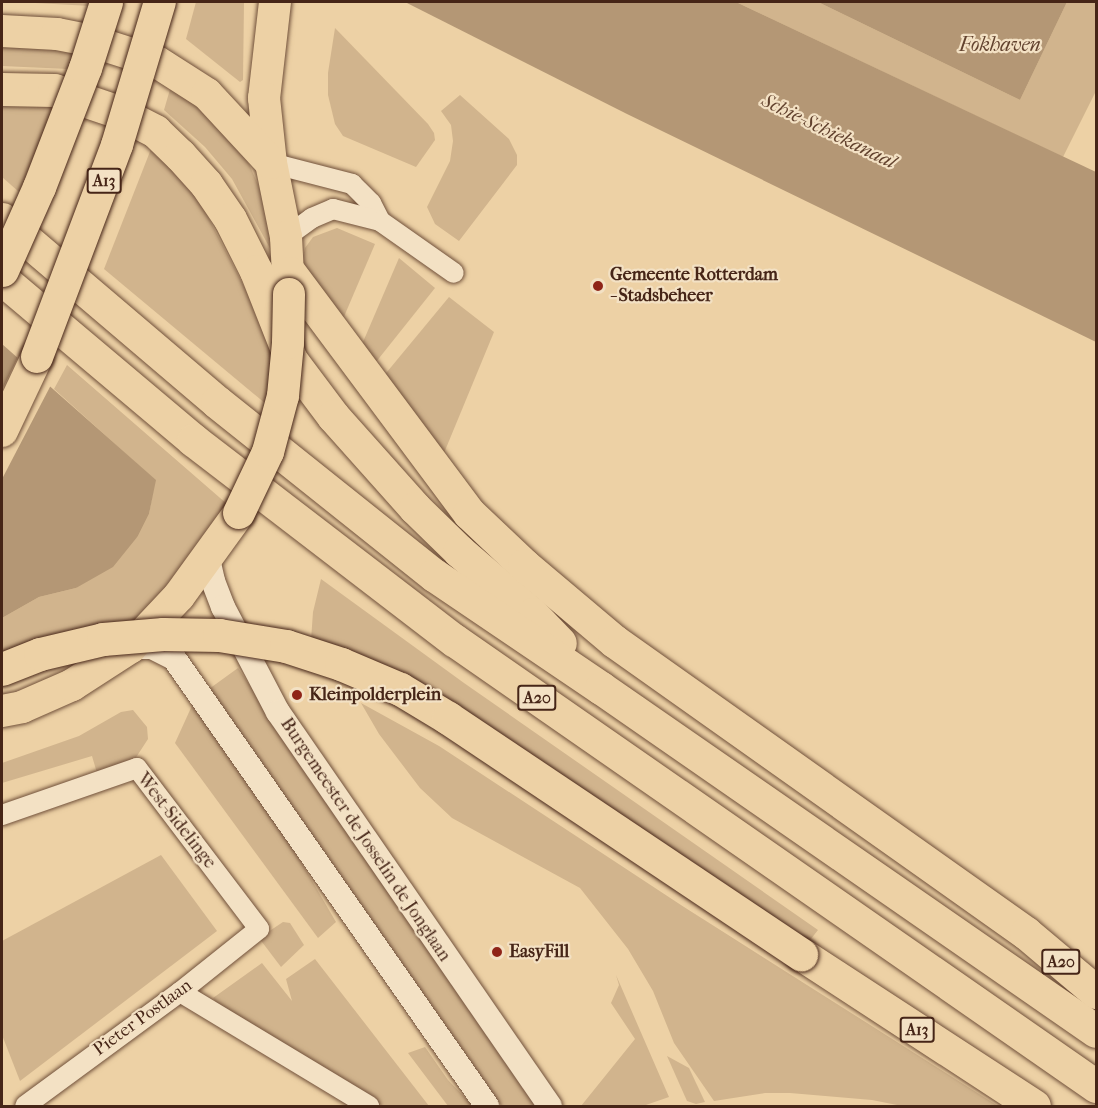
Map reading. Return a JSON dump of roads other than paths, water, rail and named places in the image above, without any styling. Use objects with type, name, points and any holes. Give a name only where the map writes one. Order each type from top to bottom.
[{"type":"highway","points":[[2,270],[39,188],[85,68],[106,2]]},
{"type":"highway","name":"A20","points":[[2,89],[54,90],[116,111],[155,131],[180,155],[206,184],[230,219],[256,271],[291,360],[333,416],[415,508],[459,551],[532,614],[601,688]]},
{"type":"highway","name":"A20","points":[[2,219],[217,402],[434,575],[1096,1031]]},
{"type":"highway","name":"A20","points":[[2,279],[193,440],[454,640],[1096,1086]]},
{"type":"highway","name":"A20","points":[[289,284],[469,513],[524,565],[614,641],[1026,933],[1096,992]]},
{"type":"highway","name":"A13","points":[[2,669],[40,654],[103,639],[163,634],[219,635],[286,646],[341,664],[400,689],[448,717],[1034,1107]]},
{"type":"main road","name":"A13","points":[[2,431],[37,357],[117,145],[160,2]]},
{"type":"main road","points":[[2,711],[22,707],[72,685],[131,647],[179,596],[208,559],[239,513],[268,452],[283,396],[289,284],[286,237],[271,164],[264,98],[275,2]]},
{"type":"main road","points":[[2,32],[57,34],[88,40],[157,62],[207,94],[271,164]]},
{"type":"street","points":[[271,164],[352,184],[371,203],[380,221]]},
{"type":"street","points":[[286,237],[312,218],[333,209],[380,221],[454,273]]},
{"type":"street","name":"Burgemeester de Josselin de Jonglaan","points":[[208,559],[223,608],[278,712],[550,1107]]},
{"type":"street","points":[[131,647],[152,646],[174,658],[487,1107]]},
{"type":"street","name":"West-Sidelinge","points":[[2,815],[137,768],[260,929]]},
{"type":"street","name":"Pieter Postlaan","points":[[25,1107],[180,992],[260,929]]},
{"type":"street","points":[[180,992],[369,1107]]},
{"type":"water","name":"Schie-Schiekanaal","points":[[405,2],[736,2],[1096,172],[1096,342],[627,114]]},
{"type":"water","name":"Fokhaven","points":[[818,2],[1067,2],[1020,100]]},
{"type":"water","points":[[2,344],[156,480],[149,514],[138,536],[113,567],[76,588],[39,597],[2,618]]},
{"type":"place","name":"Gemeente Rotterdam - Stadsbeheer","points":[[598,286]]},
{"type":"place","name":"Kleinpolderplein","points":[[297,695]]},
{"type":"place","name":"EasyFill","points":[[497,952]]}]
